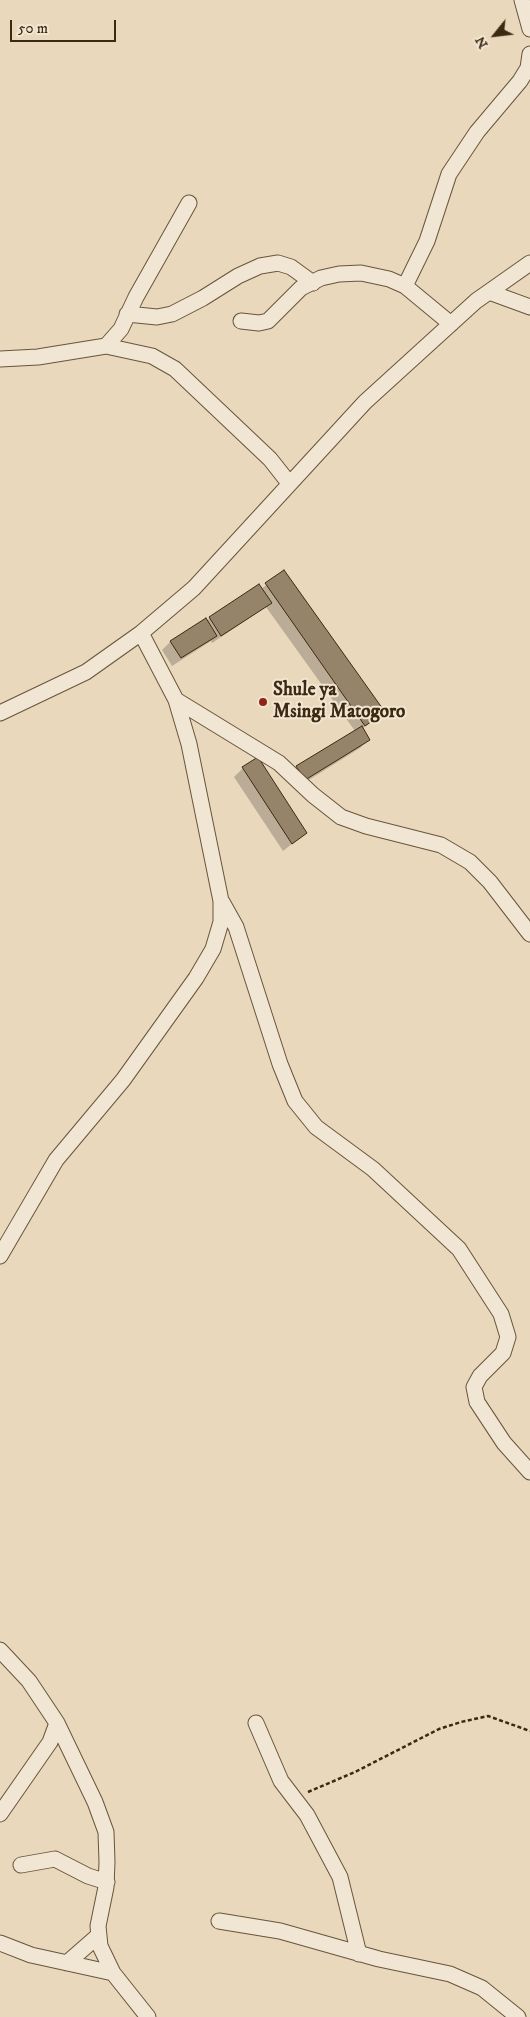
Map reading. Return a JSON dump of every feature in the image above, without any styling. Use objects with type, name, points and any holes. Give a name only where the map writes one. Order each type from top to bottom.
[{"type":"street","points":[[522,0],[530,29]]},
{"type":"street","points":[[406,286],[427,241],[449,174],[477,132],[520,81],[528,68],[530,54]]},
{"type":"street","points":[[106,346],[121,329],[127,314],[189,203]]},
{"type":"street","points":[[127,314],[157,317],[172,314],[203,298],[238,276],[260,266],[278,263],[291,267],[313,283]]},
{"type":"street","points":[[0,713],[86,672],[141,633],[194,588],[366,402],[451,324],[489,292],[530,263]]},
{"type":"street","points":[[241,321],[259,324],[268,321],[301,288],[339,274],[361,274],[389,278],[406,286],[451,324]]},
{"type":"street","points":[[489,292],[530,307]]},
{"type":"street","points":[[3,361],[55,355],[106,346],[152,356],[175,369],[270,458],[290,483]]},
{"type":"street","points":[[0,1256],[56,1160],[122,1080],[196,978],[213,948],[221,922],[221,901],[189,744],[176,700],[141,633]]},
{"type":"street","points":[[176,700],[280,763],[313,795],[341,817],[366,826],[441,845],[470,862],[495,888],[530,934]]},
{"type":"street","points":[[221,901],[236,927],[280,1064],[294,1101],[316,1127],[373,1169],[459,1249],[501,1314],[508,1337],[503,1353],[480,1376],[474,1387],[477,1402],[500,1437],[530,1472]]},
{"type":"street","points":[[0,1650],[28,1681],[57,1723],[96,1802],[106,1832],[106,1882],[98,1926],[100,1946],[113,1973],[148,2017]]},
{"type":"street","points":[[0,1814],[50,1742],[57,1723]]},
{"type":"street","points":[[256,1723],[273,1765],[293,1798],[307,1815],[340,1877],[359,1954]]},
{"type":"street","points":[[21,1865],[54,1859],[88,1876],[106,1882]]},
{"type":"street","points":[[219,1921],[280,1931],[359,1954],[450,1974],[482,1988],[518,2017]]},
{"type":"street","points":[[67,1963],[99,1935]]},
{"type":"street","points":[[0,1943],[31,1955],[113,1973]]},
{"type":"path","points":[[293,1798],[355,1772],[439,1729],[461,1722],[488,1716],[530,1731]]},
{"type":"building","points":[[284,570],[385,712],[365,726],[265,583]]},
{"type":"building","points":[[259,584],[272,603],[221,636],[209,617]]},
{"type":"building","points":[[206,618],[217,636],[181,658],[170,641]]},
{"type":"building","points":[[362,726],[370,740],[305,780],[296,766]]},
{"type":"building","points":[[258,757],[307,833],[292,844],[242,767]]},
{"type":"place","name":"Shule ya Msingi Matogoro","points":[[263,702]]}]
